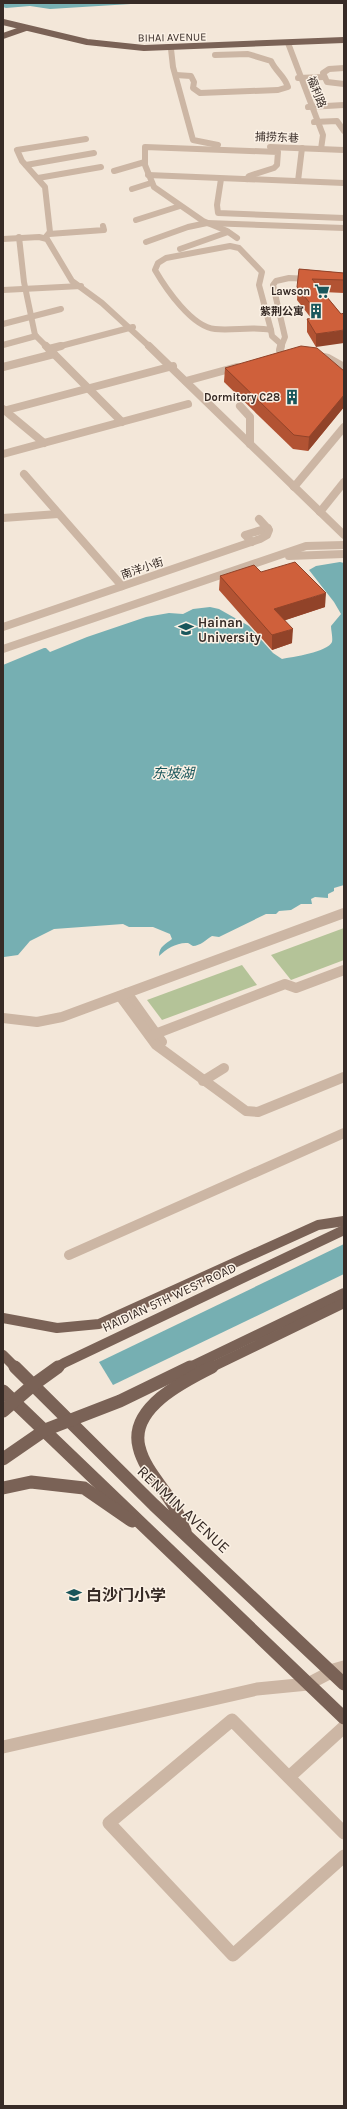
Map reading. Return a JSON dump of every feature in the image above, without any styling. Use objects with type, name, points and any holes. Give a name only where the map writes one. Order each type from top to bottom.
[{"type":"main road","name":"BIHAI AVENUE","points":[[3,22],[20,28],[89,45],[132,50],[172,50],[344,40]]},
{"type":"main road","name":"BIHAI AVENUE","points":[[3,26],[20,28]]},
{"type":"main road","points":[[3,32],[20,28]]},
{"type":"main road","points":[[3,36],[20,28]]},
{"type":"main road","points":[[3,1318],[33,1325],[57,1328],[99,1324],[318,1226],[344,1221]]},
{"type":"main road","name":"HAIDIAN 5TH WEST ROAD","points":[[3,1411],[33,1385],[64,1363],[344,1230]]},
{"type":"main road","points":[[3,1459],[44,1430],[69,1422],[120,1401],[344,1293]]},
{"type":"main road","points":[[186,1535],[174,1506],[147,1464],[139,1447],[139,1426],[147,1411],[162,1397],[207,1370],[344,1303]]},
{"type":"main road","name":"RENMIN AVENUE","points":[[3,1355],[69,1422],[186,1535],[344,1684]]},
{"type":"main road","points":[[3,1391],[344,1718]]},
{"type":"main road","points":[[3,1488],[31,1482],[84,1488],[152,1535]]},
{"type":"street","name":"福利路","points":[[286,44],[316,122],[319,135],[319,149]]},
{"type":"street","points":[[172,50],[177,77],[188,79],[196,92],[278,90],[288,87],[284,76],[275,69],[271,61],[248,54],[215,55]]},
{"type":"street","points":[[344,68],[326,70],[323,73],[324,77],[329,83],[344,84]]},
{"type":"street","name":"捕捞东巷","points":[[177,77],[193,140],[209,144],[276,150],[302,148],[344,150]]},
{"type":"street","points":[[299,78],[324,77]]},
{"type":"street","points":[[310,106],[344,105]]},
{"type":"street","points":[[316,122],[344,120]]},
{"type":"street","points":[[337,121],[344,130]]},
{"type":"street","points":[[86,139],[17,150],[26,164],[46,188],[48,241],[68,275],[132,328],[295,485],[344,535]]},
{"type":"street","points":[[237,238],[228,232],[207,223],[160,192],[151,183],[148,175],[145,162],[145,147],[276,150],[278,152],[277,165],[274,168],[249,176],[248,179]]},
{"type":"street","points":[[298,181],[302,148]]},
{"type":"street","points":[[26,164],[94,153]]},
{"type":"street","points":[[114,171],[145,162]]},
{"type":"street","points":[[38,178],[101,167]]},
{"type":"street","points":[[148,175],[344,183]]},
{"type":"street","points":[[217,223],[221,179]]},
{"type":"street","points":[[132,189],[151,183]]},
{"type":"street","points":[[136,220],[180,206]]},
{"type":"street","points":[[218,213],[344,218]]},
{"type":"street","points":[[146,242],[188,227],[207,223],[344,228]]},
{"type":"street","points":[[3,239],[104,230],[103,226]]},
{"type":"street","points":[[180,249],[228,232]]},
{"type":"street","points":[[19,238],[26,288],[36,336],[122,422]]},
{"type":"street","points":[[271,330],[253,327],[216,330],[204,327],[194,320],[156,270],[158,262],[166,258],[234,246],[239,248],[262,272],[276,281],[289,278],[320,280]]},
{"type":"street","points":[[262,272],[259,285],[272,336],[281,344]]},
{"type":"street","points":[[276,281],[273,287],[285,337],[281,344],[280,355]]},
{"type":"street","points":[[3,289],[80,286]]},
{"type":"street","points":[[3,324],[61,309]]},
{"type":"street","points":[[3,367],[132,328]]},
{"type":"street","points":[[3,345],[36,336]]},
{"type":"street","points":[[272,357],[289,353]]},
{"type":"street","points":[[310,354],[328,358],[344,367]]},
{"type":"street","points":[[4,410],[170,365]]},
{"type":"street","points":[[187,380],[242,366]]},
{"type":"street","points":[[3,454],[188,404]]},
{"type":"street","points":[[240,406],[250,416],[250,442]]},
{"type":"street","points":[[4,410],[44,443]]},
{"type":"street","points":[[295,485],[344,427]]},
{"type":"street","points":[[24,474],[122,586]]},
{"type":"street","points":[[322,512],[344,482]]},
{"type":"street","points":[[322,512],[344,488]]},
{"type":"street","points":[[322,512],[344,530]]},
{"type":"street","points":[[3,518],[58,514]]},
{"type":"street","name":"南洋小街","points":[[3,627],[252,542],[267,535],[269,530],[259,520]]},
{"type":"street","points":[[3,650],[306,546],[344,545]]},
{"type":"street","points":[[3,654],[291,555],[344,554]]},
{"type":"street","points":[[3,1019],[28,1024],[46,1024],[67,1019],[344,913]]},
{"type":"street","points":[[124,996],[344,917]]},
{"type":"street","points":[[155,1038],[285,984],[296,988],[344,970]]},
{"type":"street","points":[[155,1038],[288,989],[300,993],[344,976]]},
{"type":"street","points":[[124,996],[155,1038],[206,1079],[240,1109],[254,1112],[344,1077]]},
{"type":"street","points":[[206,1079],[224,1068]]},
{"type":"street","points":[[206,1079],[243,1103],[255,1108],[344,1072]]},
{"type":"street","points":[[69,1255],[344,1133]]},
{"type":"street","points":[[3,1747],[257,1689],[308,1684],[344,1667]]},
{"type":"street","points":[[344,1833],[232,1720],[109,1823],[233,1955],[344,1856]]},
{"type":"street","points":[[289,1777],[344,1727]]},
{"type":"green space","points":[[344,928],[344,960],[291,980],[271,955]]},
{"type":"green space","points":[[242,965],[257,985],[162,1020],[147,1000]]},
{"type":"water","points":[[3,3],[147,3],[50,9],[30,6],[6,8],[3,7]]},
{"type":"water","name":"东坡湖","points":[[340,562],[344,563],[344,885],[334,888],[334,891],[328,894],[328,898],[315,897],[311,899],[312,904],[301,904],[291,910],[279,911],[276,914],[266,914],[219,937],[212,936],[198,945],[193,946],[188,943],[176,945],[159,956],[160,950],[172,939],[170,934],[153,927],[129,927],[123,924],[54,929],[30,941],[18,955],[4,957],[3,665],[44,648],[50,652],[87,637],[146,617],[169,613],[183,614],[193,609],[210,607],[219,609],[249,626],[273,653],[282,659],[324,649],[332,642],[331,626],[341,614],[334,602],[309,570],[316,566]]},
{"type":"water","points":[[344,1244],[344,1274],[113,1385],[99,1362]]},
{"type":"building","points":[[299,269],[344,273],[344,280],[312,279],[341,314],[344,313],[344,330],[316,334],[307,319],[321,317],[297,287]]},
{"type":"building","name":"Dormitory C28","points":[[301,346],[317,348],[344,371],[344,395],[309,437],[294,435],[225,368]]},
{"type":"building","points":[[295,562],[326,593],[274,609],[293,629],[272,635],[220,576],[254,565],[261,572]]},
{"type":"place","name":"Lawson","points":[[322,291]]},
{"type":"place","name":"紫荆公寓","points":[[316,311]]},
{"type":"place","name":"Dormitory C28","points":[[292,397]]},
{"type":"place","name":"Hainan University","points":[[186,629]]},
{"type":"place","name":"白沙门小学","points":[[74,1595]]}]
